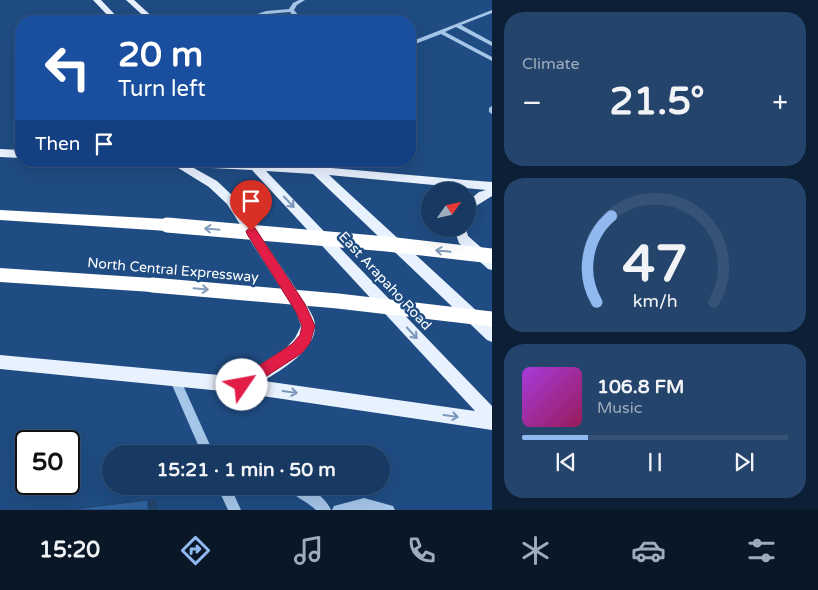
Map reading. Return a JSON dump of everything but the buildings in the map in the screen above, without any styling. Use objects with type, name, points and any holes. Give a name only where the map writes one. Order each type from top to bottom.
[{"type":"highway","points":[[0,215],[167,225],[492,256]]},
{"type":"highway","name":"North Central Expressway","points":[[0,275],[152,285],[338,301],[492,319]]},
{"type":"main road","points":[[97,0],[111,15]]},
{"type":"main road","points":[[130,0],[146,15]]},
{"type":"main road","points":[[0,153],[15,154]]},
{"type":"main road","points":[[185,167],[208,180],[231,201],[301,308],[308,326],[306,338],[297,348],[242,385]]},
{"type":"main road","name":"East Arapaho Road","points":[[255,167],[492,418]]},
{"type":"main road","points":[[284,167],[363,176],[492,186]]},
{"type":"main road","points":[[313,167],[492,334]]},
{"type":"main road","points":[[476,201],[483,195],[492,192]]},
{"type":"main road","points":[[463,238],[492,265]]},
{"type":"main road","points":[[0,362],[242,385],[492,422]]},
{"type":"street","points":[[260,15],[291,10],[295,4],[304,0]]},
{"type":"street","points":[[291,10],[296,15]]},
{"type":"street","points":[[416,42],[492,12]]},
{"type":"street","points":[[458,26],[492,44]]},
{"type":"street","points":[[174,378],[204,445]]},
{"type":"street","points":[[228,495],[235,510]]},
{"type":"street","points":[[307,495],[325,510]]},
{"type":"lane","points":[[442,32],[492,59]]},
{"type":"lane","points":[[338,510],[364,504],[388,510]]},
{"type":"route","points":[[242,385],[297,348],[306,338],[308,326],[301,308],[251,231]]}]
